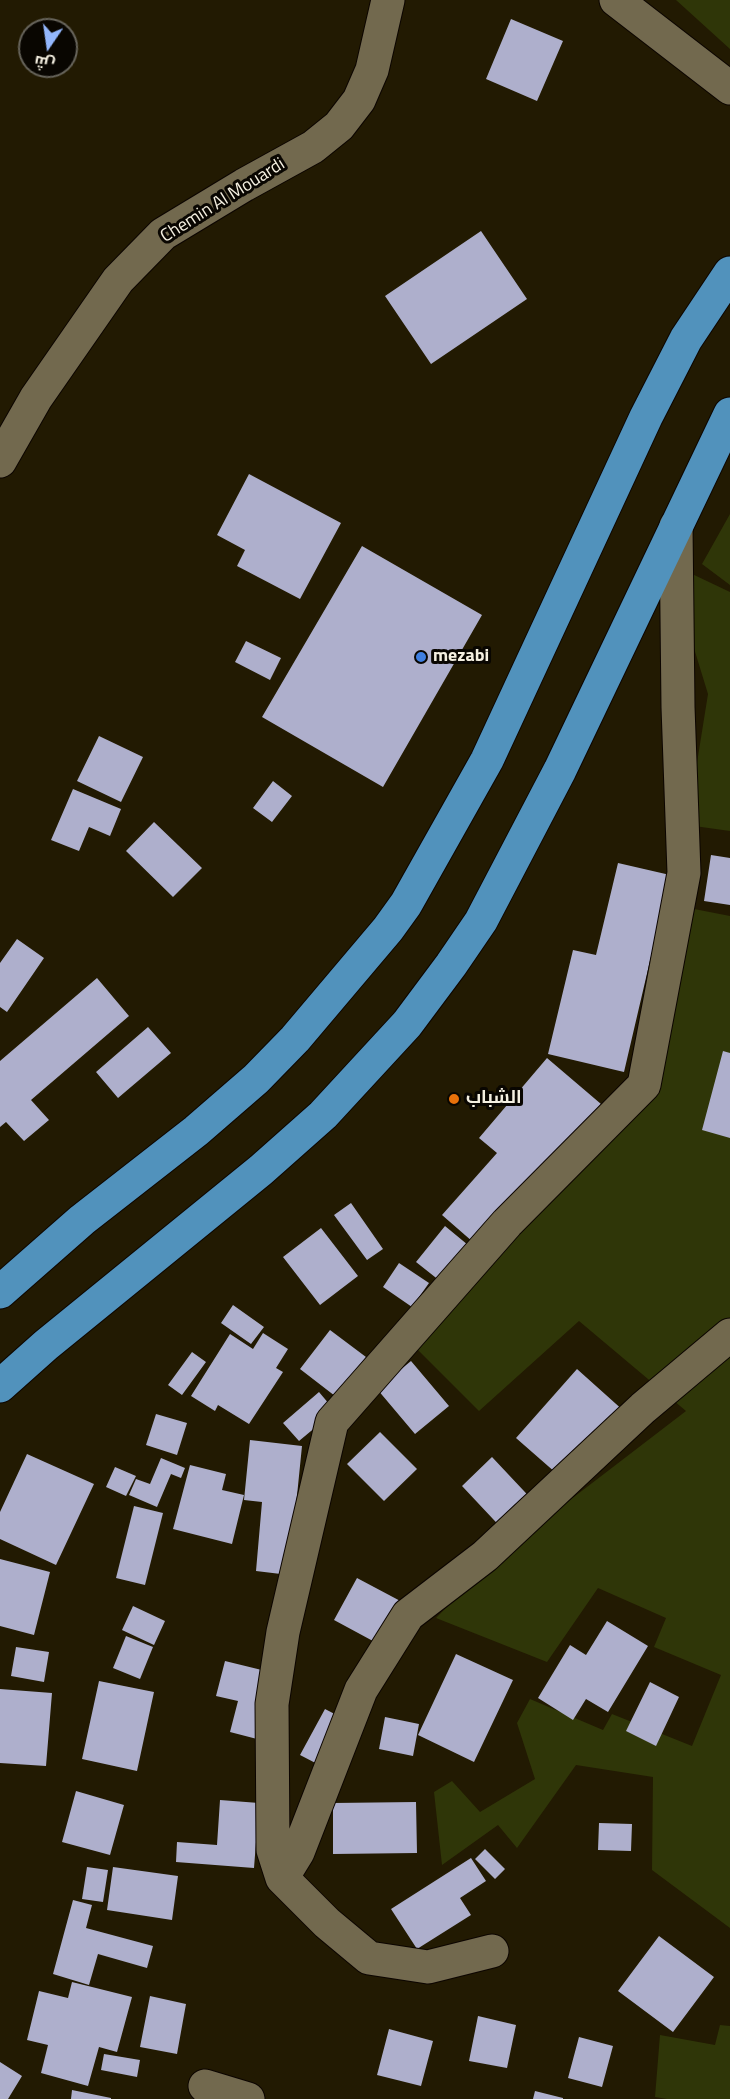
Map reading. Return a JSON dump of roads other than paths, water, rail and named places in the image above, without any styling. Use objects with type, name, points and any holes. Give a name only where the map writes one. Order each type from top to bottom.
[{"type":"highway","points":[[0,1292],[82,1220],[196,1131],[256,1079],[295,1039],[388,929],[406,904],[487,760],[646,417],[686,339],[730,273]]},
{"type":"highway","points":[[0,1386],[46,1345],[261,1170],[323,1115],[407,1024],[451,965],[486,912],[560,770],[730,414]]},
{"type":"street","name":"Chemin Al Mouardi","points":[[0,461],[36,398],[118,280],[163,234],[313,147],[339,126],[359,100],[372,70],[388,0]]},
{"type":"street","points":[[616,0],[730,88]]},
{"type":"street","points":[[492,1951],[428,1967],[369,1958],[327,1923],[282,1878],[273,1850],[272,1704],[283,1632],[332,1422],[507,1223],[644,1085],[684,873],[678,707],[676,526]]},
{"type":"street","points":[[282,1878],[298,1852],[361,1690],[408,1615],[485,1556],[643,1408],[730,1335]]},
{"type":"street","points":[[205,2086],[248,2099]]},
{"type":"place","name":"mezabi","points":[[421,657]]},
{"type":"place","name":"الشباب","points":[[454,1099]]}]
